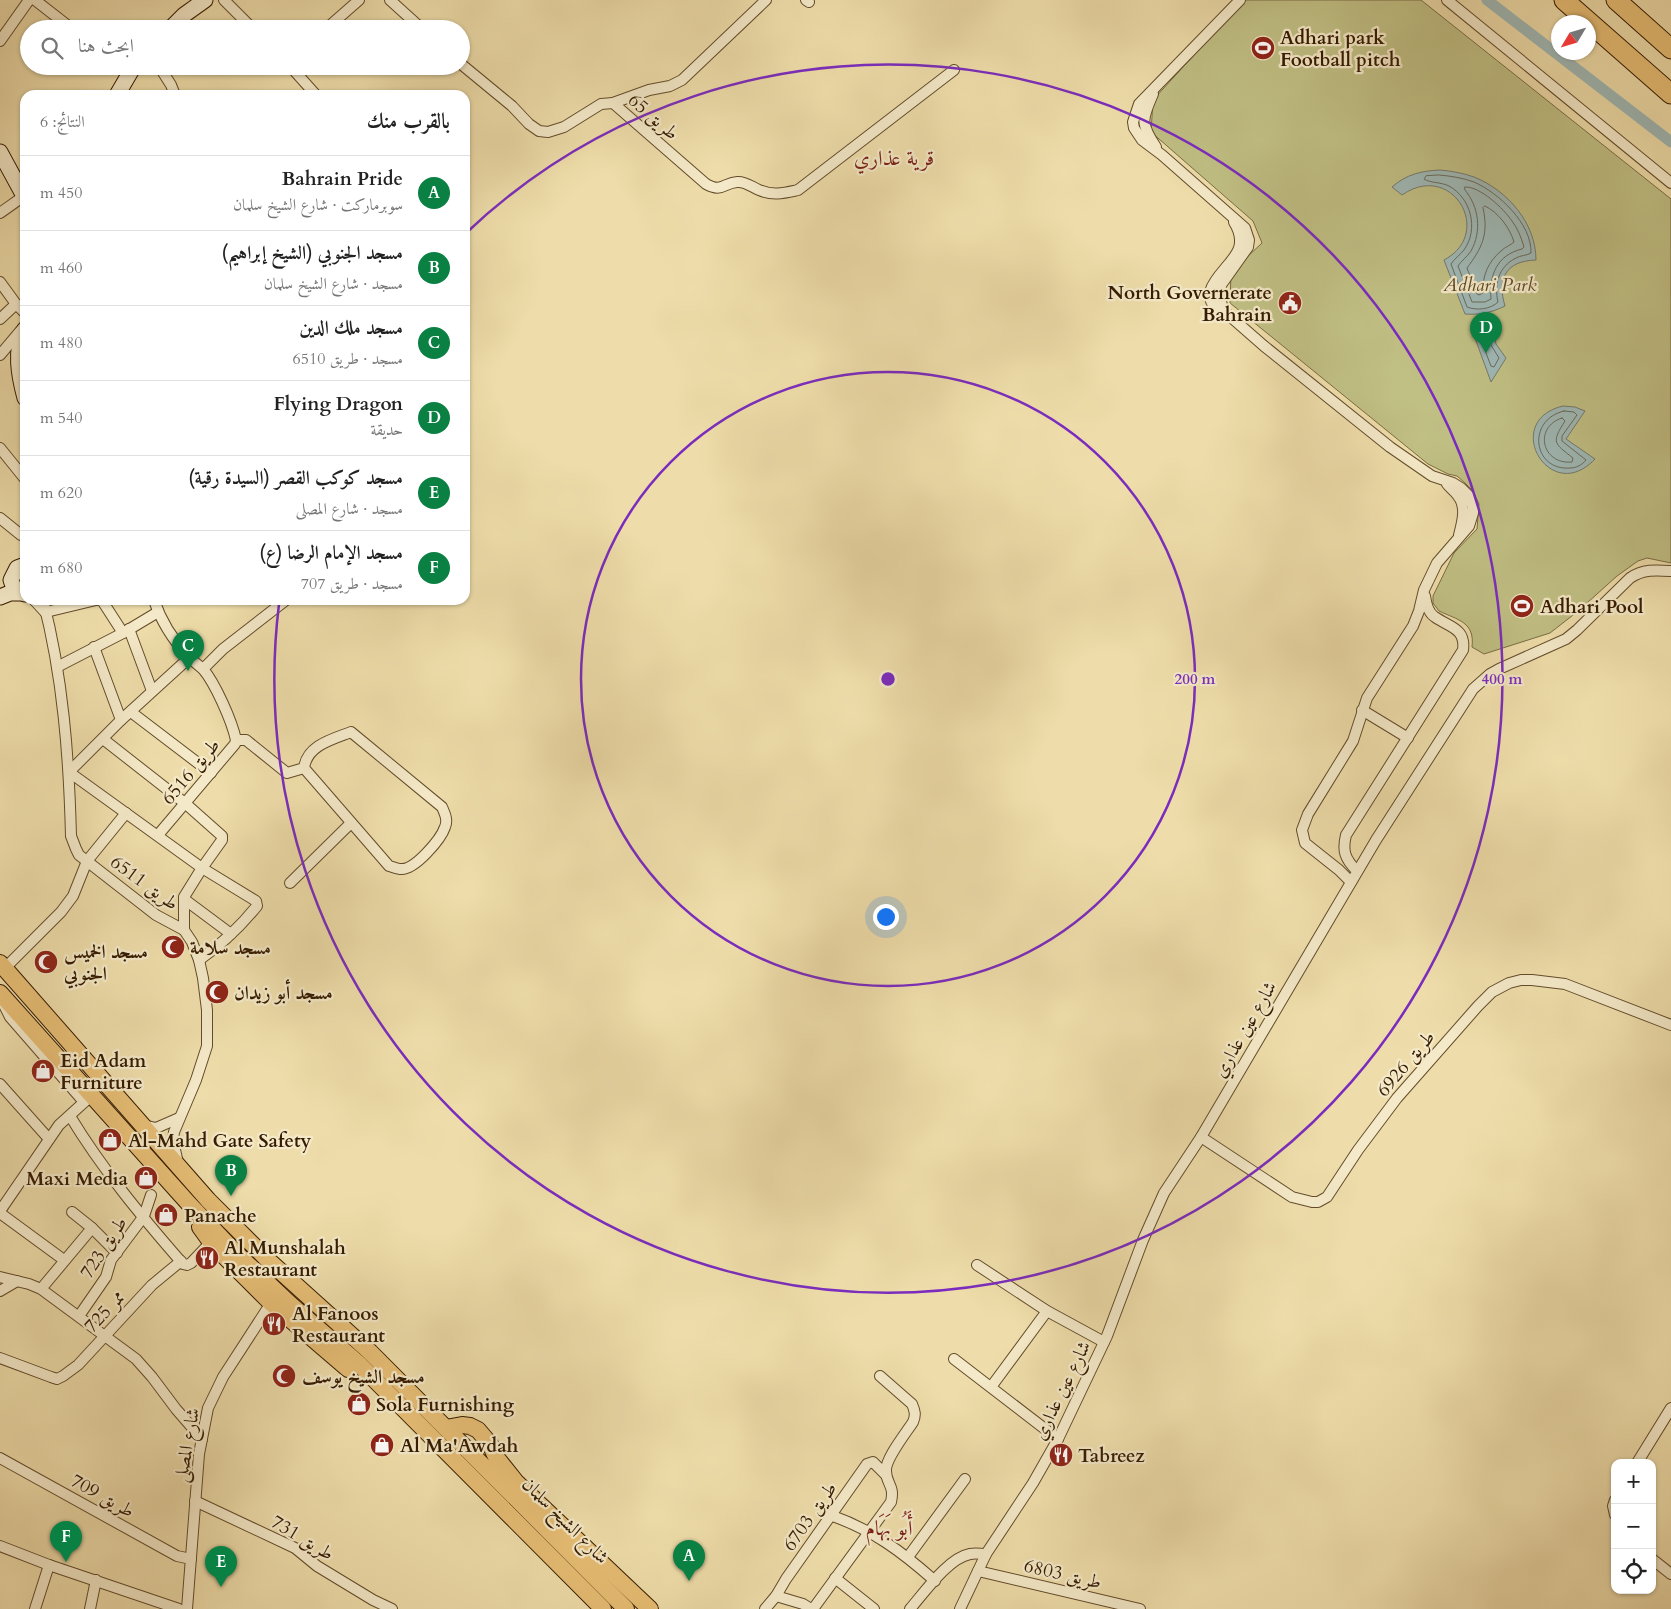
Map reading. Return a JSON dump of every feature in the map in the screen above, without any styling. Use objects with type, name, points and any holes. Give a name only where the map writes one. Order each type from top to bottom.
[{"type":"highway","points":[[1564,0],[1671,94]]},
{"type":"highway","points":[[1616,0],[1671,48]]},
{"type":"main road","name":"شارع الشيخ سلمان","points":[[2,965],[179,1168],[269,1262],[370,1352],[626,1609]]},
{"type":"main road","name":"شارع الشيخ سلمان","points":[[0,995],[88,1099],[190,1205],[260,1275],[358,1363],[603,1609]]},
{"type":"main road","points":[[190,1205],[200,1227],[210,1242],[271,1303],[349,1369],[423,1442],[440,1454],[451,1457]]},
{"type":"main road","points":[[446,1428],[462,1425],[478,1430],[490,1444],[496,1458],[516,1482],[650,1609]]},
{"type":"street","points":[[0,41],[29,0]]},
{"type":"street","points":[[35,0],[60,20]]},
{"type":"street","points":[[179,20],[205,0]]},
{"type":"street","points":[[224,0],[244,20]]},
{"type":"street","points":[[336,20],[359,0]]},
{"type":"street","points":[[390,0],[412,20]]},
{"type":"street","points":[[613,103],[649,90],[670,86],[682,80],[766,0]]},
{"type":"street","points":[[1240,0],[1139,104],[1133,122],[1134,128],[1142,140],[1162,155],[1229,215],[1238,229],[1239,249],[1230,266],[1215,279],[1211,292],[1211,298],[1216,307],[1390,447],[1420,469],[1444,481],[1460,498],[1462,503],[1463,514],[1459,536],[1441,557],[1424,590],[1419,612],[1412,626],[1369,694],[1353,741],[1311,809],[1302,830],[1302,839],[1305,843],[1339,870],[1350,882]]},
{"type":"street","points":[[1447,0],[1671,183]]},
{"type":"street","name":"طريق 65","points":[[470,71],[539,131],[548,132],[564,126],[601,104],[613,103],[698,178],[714,188],[722,188],[737,182],[745,183],[758,190],[772,194],[798,190],[954,70]]},
{"type":"street","points":[[120,90],[129,75]]},
{"type":"street","points":[[165,75],[173,90]]},
{"type":"street","points":[[298,75],[312,90]]},
{"type":"street","points":[[0,152],[20,190]]},
{"type":"street","points":[[0,213],[20,200]]},
{"type":"street","points":[[0,282],[20,308]]},
{"type":"street","points":[[0,318],[16,304]]},
{"type":"street","points":[[0,355],[20,331]]},
{"type":"street","points":[[20,343],[18,364],[20,374]]},
{"type":"street","points":[[0,448],[20,473]]},
{"type":"street","points":[[0,518],[20,534]]},
{"type":"street","points":[[0,579],[20,567]]},
{"type":"street","points":[[20,569],[12,580],[14,588],[20,592]]},
{"type":"street","name":"شارع عين عذاري","points":[[960,1609],[986,1554],[1033,1483],[1058,1439],[1104,1342],[1164,1193],[1201,1137],[1350,882],[1473,689],[1499,669],[1566,639],[1630,578],[1639,572],[1671,571]]},
{"type":"street","points":[[1357,871],[1349,863],[1344,853],[1343,845],[1346,835],[1463,650],[1463,640],[1460,634],[1435,617],[1428,607],[1424,590]]},
{"type":"street","points":[[0,597],[10,593],[20,595]]},
{"type":"street","points":[[38,605],[46,612]]},
{"type":"street","points":[[44,605],[57,666],[69,772],[71,836],[83,858],[126,813]]},
{"type":"street","points":[[46,612],[80,605]]},
{"type":"street","points":[[103,605],[126,631],[152,690]]},
{"type":"street","name":"طريق 6516","points":[[156,605],[173,639],[189,658],[203,669],[212,683],[236,740],[235,744],[211,774],[158,835]]},
{"type":"street","points":[[203,669],[224,649],[280,605]]},
{"type":"street","points":[[57,666],[126,631],[158,612]]},
{"type":"street","points":[[1412,626],[1422,618],[1435,617]]},
{"type":"street","points":[[94,648],[121,720]]},
{"type":"street","points":[[69,772],[152,690],[189,658]]},
{"type":"street","points":[[1362,710],[1408,738]]},
{"type":"street","points":[[131,712],[211,774]]},
{"type":"street","points":[[351,732],[442,807],[446,818],[446,826],[427,852],[412,867],[401,870],[390,866],[304,768],[305,760],[319,745],[351,732]]},
{"type":"street","points":[[103,739],[186,804],[222,836],[222,840],[185,894],[184,899],[184,930],[192,942],[199,960],[207,1010],[207,1046],[187,1105],[179,1118],[174,1132],[173,1141],[179,1168]]},
{"type":"street","points":[[236,740],[246,740],[287,773],[304,768]]},
{"type":"street","points":[[69,772],[202,868],[257,903],[256,908],[231,934],[214,950],[199,960]]},
{"type":"street","points":[[290,883],[351,823]]},
{"type":"street","name":"طريق 6511","points":[[2,965],[61,912],[73,896],[83,858],[156,916],[184,930]]},
{"type":"street","points":[[184,899],[231,934]]},
{"type":"street","name":"طريق 6926","points":[[1201,1137],[1292,1197],[1303,1201],[1318,1202],[1327,1197],[1358,1150],[1397,1098],[1478,1006],[1492,992],[1509,983],[1532,980],[1565,984],[1671,1025]]},
{"type":"street","points":[[0,1084],[50,1139]]},
{"type":"street","points":[[64,1260],[0,1212],[59,1125],[88,1099]]},
{"type":"street","points":[[70,1116],[105,1170],[181,1261]]},
{"type":"street","points":[[141,1124],[156,1128],[179,1118]]},
{"type":"street","name":"طريق 723","points":[[79,1316],[106,1277],[110,1263],[144,1216],[151,1195]]},
{"type":"street","points":[[72,1212],[92,1228],[117,1253]]},
{"type":"street","points":[[41,1289],[92,1228]]},
{"type":"street","name":"ممر 725","points":[[0,1358],[57,1379],[63,1376],[78,1365],[152,1286],[181,1261],[185,1265],[189,1265],[210,1242]]},
{"type":"street","points":[[977,1265],[1047,1311],[1104,1342]]},
{"type":"street","points":[[0,1277],[41,1289],[136,1359],[202,1439]]},
{"type":"street","points":[[0,1291],[17,1281]]},
{"type":"street","name":"شارع المصلى","points":[[187,1609],[194,1501],[208,1408],[223,1377],[271,1303]]},
{"type":"street","points":[[991,1387],[1047,1311]]},
{"type":"street","points":[[954,1359],[1058,1439]]},
{"type":"street","points":[[776,1596],[803,1604],[812,1609],[891,1502],[893,1490],[886,1475],[887,1464],[913,1422],[915,1410],[912,1404],[880,1376]]},
{"type":"street","points":[[1639,1459],[1671,1408]]},
{"type":"street","name":"طريق 709","points":[[0,1458],[178,1556],[191,1559]]},
{"type":"street","name":"طريق 6703","points":[[765,1609],[776,1596],[868,1462],[874,1463],[886,1475]]},
{"type":"street","points":[[908,1557],[965,1479]]},
{"type":"street","name":"طريق 731","points":[[194,1501],[295,1548],[317,1566],[373,1600],[392,1609]]},
{"type":"street","points":[[830,1515],[869,1531],[908,1557],[935,1581]]},
{"type":"street","points":[[0,1546],[48,1565],[179,1609]]},
{"type":"street","points":[[910,1609],[950,1565],[970,1554],[986,1554]]},
{"type":"street","points":[[1656,1562],[1671,1574]]},
{"type":"street","points":[[35,1609],[48,1565]]},
{"type":"street","name":"طريق 6803","points":[[978,1570],[1140,1609]]},
{"type":"street","points":[[835,1578],[874,1609]]},
{"type":"street","points":[[90,1609],[96,1580]]},
{"type":"green space","name":"Adhari Park","points":[[1244,0],[1421,0],[1671,199],[1671,563],[1647,558],[1638,561],[1617,576],[1577,612],[1550,633],[1484,654],[1472,647],[1471,632],[1464,623],[1439,611],[1433,603],[1433,596],[1454,553],[1477,529],[1479,504],[1473,491],[1457,476],[1448,474],[1428,464],[1230,303],[1231,272],[1262,243],[1253,221],[1151,132],[1153,100]]},
{"type":"water","points":[[1440,170],[1474,177],[1498,190],[1517,210],[1531,233],[1535,246],[1536,260],[1517,264],[1506,273],[1502,288],[1505,306],[1485,313],[1465,314],[1444,260],[1459,248],[1466,234],[1466,218],[1461,204],[1451,193],[1437,187],[1420,187],[1402,195],[1392,187],[1414,174]]},
{"type":"water","points":[[1493,326],[1496,344],[1506,358],[1491,382],[1471,327]]},
{"type":"water","points":[[1563,406],[1575,407],[1585,411],[1566,439],[1595,459],[1578,471],[1562,473],[1548,467],[1538,456],[1534,442],[1535,427],[1544,415]]},
{"type":"waterway","points":[[1487,0],[1671,142]]},
{"type":"place","name":"Adhari park Football pitch","points":[[1263,48]]},
{"type":"place","name":"North Governerate Bahrain","points":[[1290,303]]},
{"type":"place","name":"Flying Dragon","points":[[1486,353]]},
{"type":"place","name":"Adhari Pool","points":[[1522,606]]},
{"type":"place","name":"مسجد ملك الدين","points":[[188,671]]},
{"type":"place","name":"مسجد سلامة","points":[[173,947]]},
{"type":"place","name":"مسجد الخميس الجنوبي","points":[[46,962]]},
{"type":"place","name":"مسجد أبو زيدان","points":[[217,992]]},
{"type":"place","name":"Eid Adam Furniture","points":[[43,1071]]},
{"type":"place","name":"Al-Mahd Gate Safety","points":[[110,1140]]},
{"type":"place","name":"Maxi Media","points":[[146,1178]]},
{"type":"place","name":"مسجد الجنوبي (الشيخ إبراهيم)","points":[[231,1196]]},
{"type":"place","name":"Panache","points":[[166,1215]]},
{"type":"place","name":"Al Munshalah Restaurant","points":[[207,1258]]},
{"type":"place","name":"Al Fanoos Restaurant","points":[[274,1324]]},
{"type":"place","name":"مسجد الشيخ يوسف","points":[[284,1376]]},
{"type":"place","name":"Sola Furnishing","points":[[359,1404]]},
{"type":"place","name":"Al Ma'Awdah","points":[[382,1445]]},
{"type":"place","name":"Tabreez","points":[[1061,1455]]},
{"type":"place","name":"مسجد الإمام الرضا (ع)","points":[[66,1562]]},
{"type":"place","name":"Bahrain Pride","points":[[689,1581]]},
{"type":"place","name":"مسجد كوكب القصر (السيدة رقية)","points":[[221,1587]]},
{"type":"district","name":"قرية عذاري","points":[[894,158]]},
{"type":"district","name":"أَبُو بَهَام","points":[[889,1528]]}]
